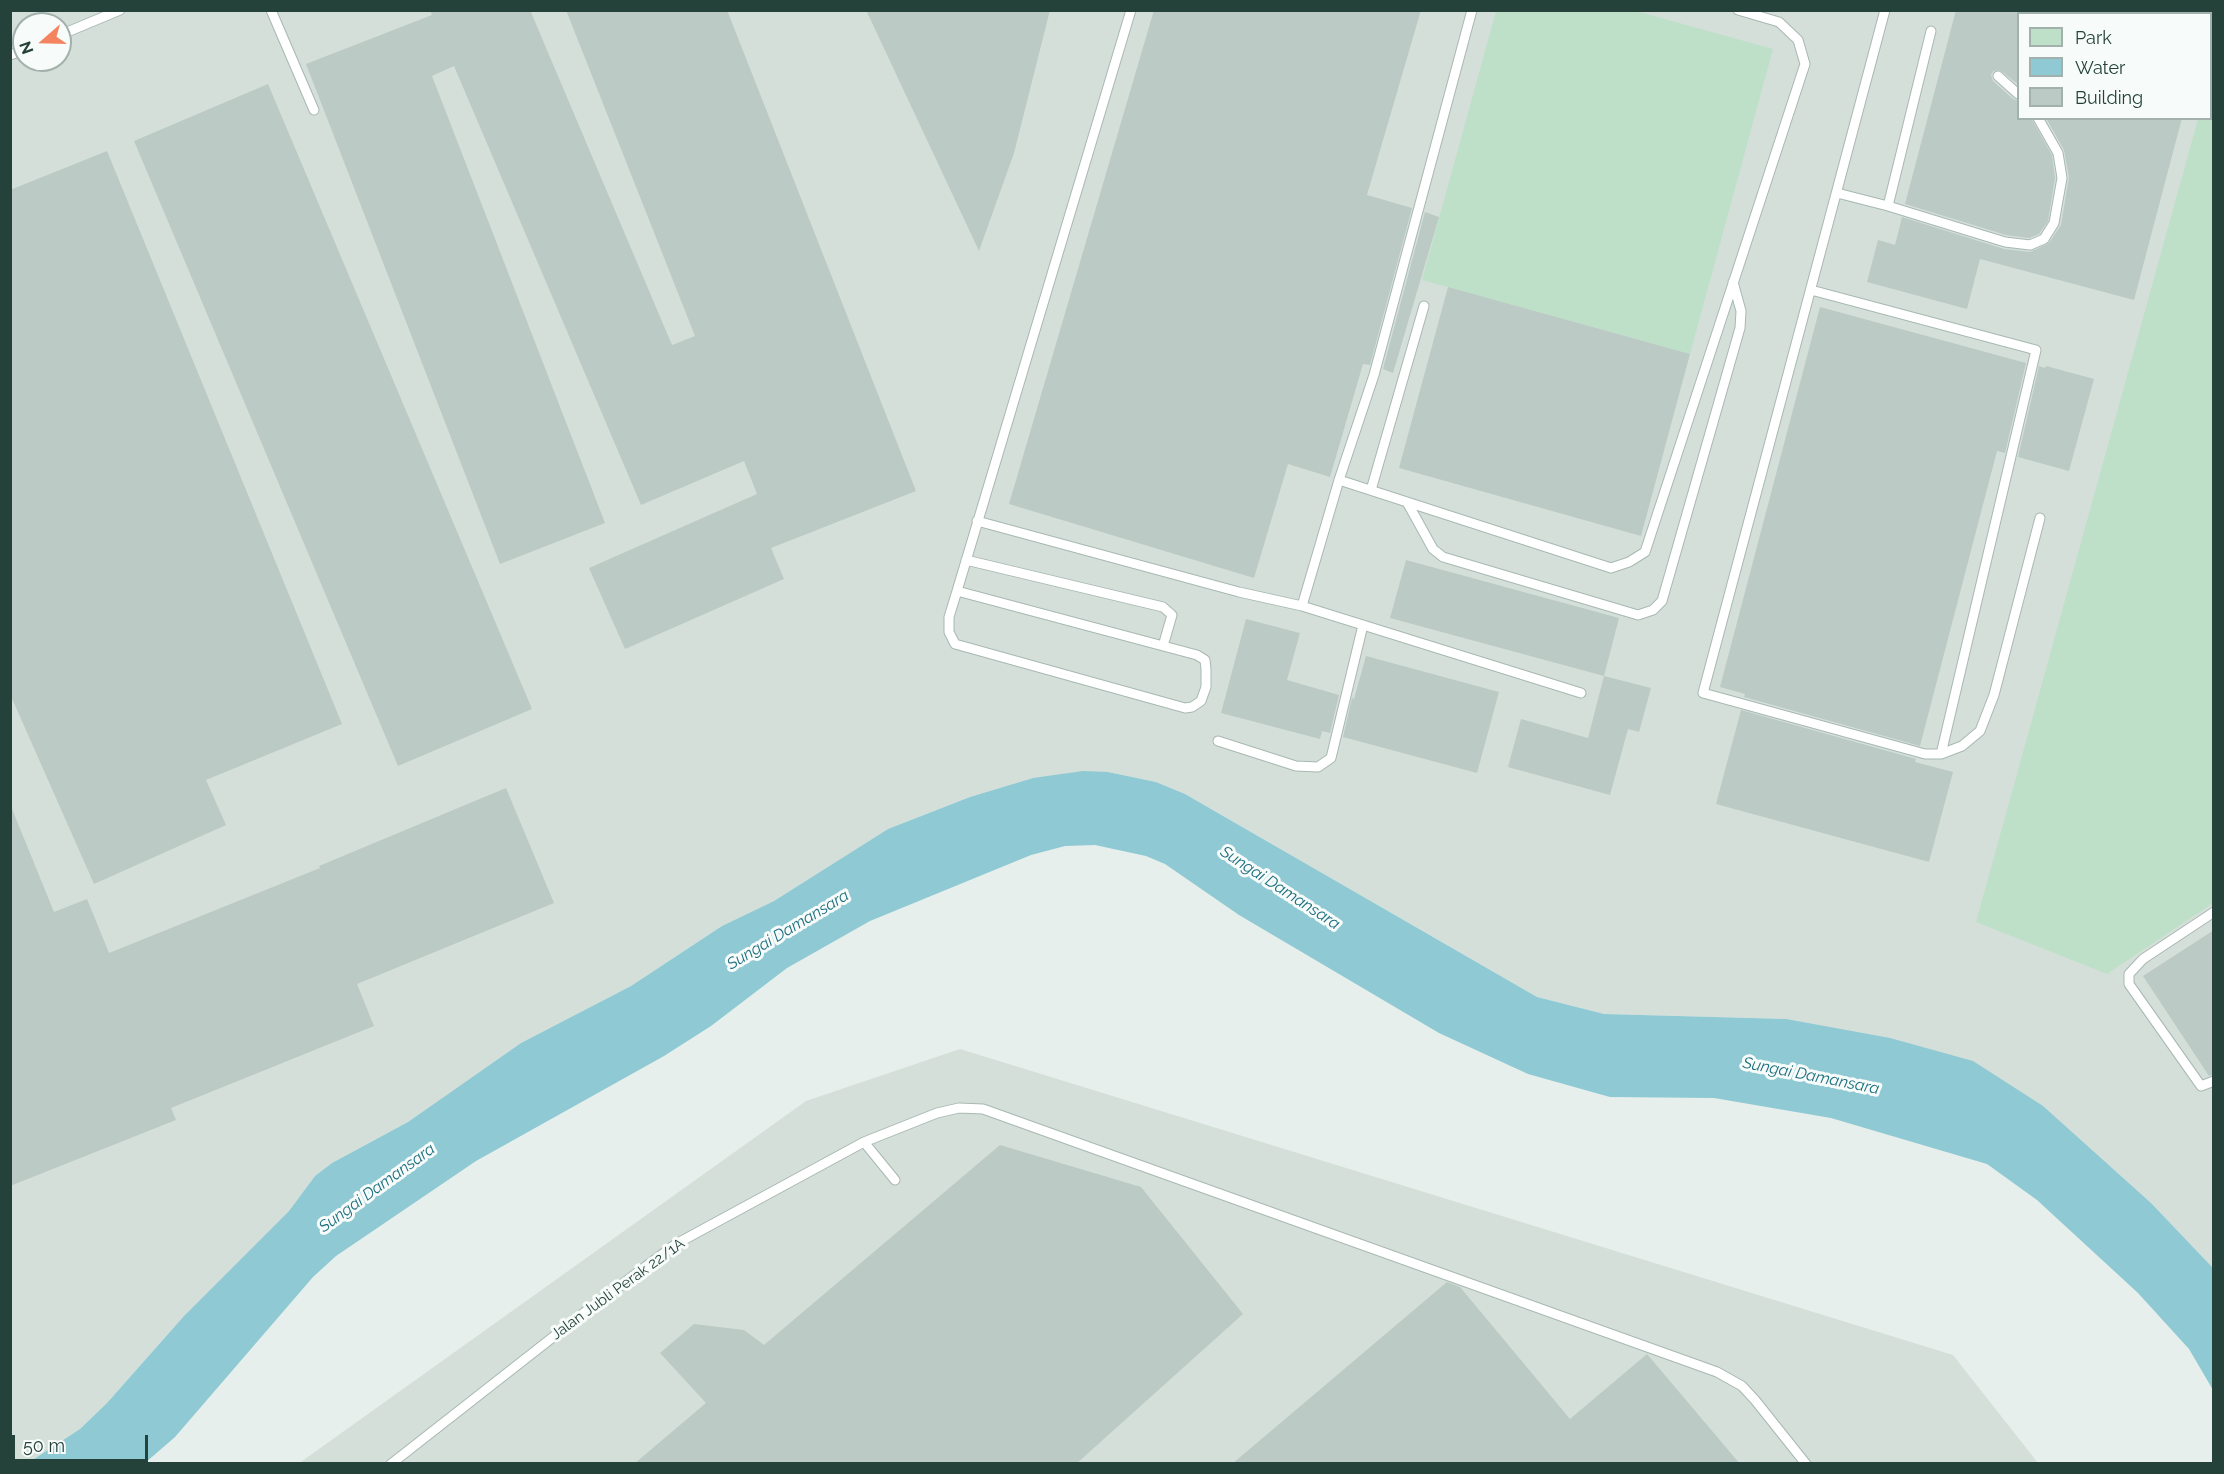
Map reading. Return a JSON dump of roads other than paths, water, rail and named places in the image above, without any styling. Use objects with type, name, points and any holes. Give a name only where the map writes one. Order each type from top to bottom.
[{"type":"lane","points":[[72,30],[120,10]]},
{"type":"lane","points":[[271,10],[314,110]]},
{"type":"lane","points":[[957,591],[1197,655],[1205,660],[1206,687],[1201,701],[1192,707],[1185,708],[955,644],[949,632],[950,616],[957,591],[977,521],[1131,10]]},
{"type":"lane","points":[[1302,606],[1339,480],[1374,375],[1472,10]]},
{"type":"lane","points":[[1339,480],[1611,568],[1629,562],[1645,552],[1805,64],[1798,40],[1779,22],[1738,10]]},
{"type":"lane","points":[[1885,10],[1703,693],[1925,754],[1941,754],[1962,746],[1980,731],[1994,695],[2040,518]]},
{"type":"lane","points":[[1888,206],[1930,32]]},
{"type":"lane","points":[[1998,76],[2017,92]]},
{"type":"lane","points":[[1837,193],[2005,242],[2030,245],[2044,239],[2054,223],[2062,178],[2058,153],[2039,120]]},
{"type":"lane","points":[[1407,502],[1433,549],[1443,557],[1638,615],[1653,610],[1662,601],[1740,328],[1741,311],[1733,282]]},
{"type":"lane","points":[[1811,290],[2036,350],[1941,754]]},
{"type":"lane","points":[[1371,490],[1424,306]]},
{"type":"lane","points":[[977,521],[1239,592],[1302,606],[1581,693]]},
{"type":"lane","points":[[966,560],[1163,607],[1172,615],[1163,646]]},
{"type":"lane","points":[[1218,741],[1296,766],[1317,767],[1331,758],[1363,625]]},
{"type":"lane","points":[[2214,912],[2143,959],[2129,975],[2129,984],[2201,1086],[2214,1082]]},
{"type":"lane","name":"Jalan Jubli Perak 22/1A","points":[[391,1464],[585,1312],[676,1245],[864,1142],[937,1113],[959,1108],[983,1109],[1717,1372],[1742,1386],[1806,1464]]},
{"type":"lane","points":[[864,1142],[895,1180]]},
{"type":"water","name":"Sungai Damansara","points":[[1083,771],[1108,772],[1156,782],[1185,794],[1537,997],[1604,1014],[1786,1019],[1890,1038],[1973,1061],[2043,1106],[2152,1204],[2213,1268],[2213,1390],[2189,1349],[2138,1293],[2037,1200],[1987,1164],[1831,1118],[1714,1098],[1610,1097],[1528,1074],[1439,1033],[1239,915],[1165,864],[1146,856],[1095,845],[1065,846],[1031,855],[870,921],[787,968],[711,1026],[664,1056],[476,1161],[336,1256],[313,1277],[175,1437],[145,1463],[28,1463],[80,1429],[107,1403],[184,1316],[289,1211],[315,1176],[332,1163],[408,1122],[521,1043],[631,986],[722,926],[774,901],[888,829],[970,797],[1033,778]]}]
